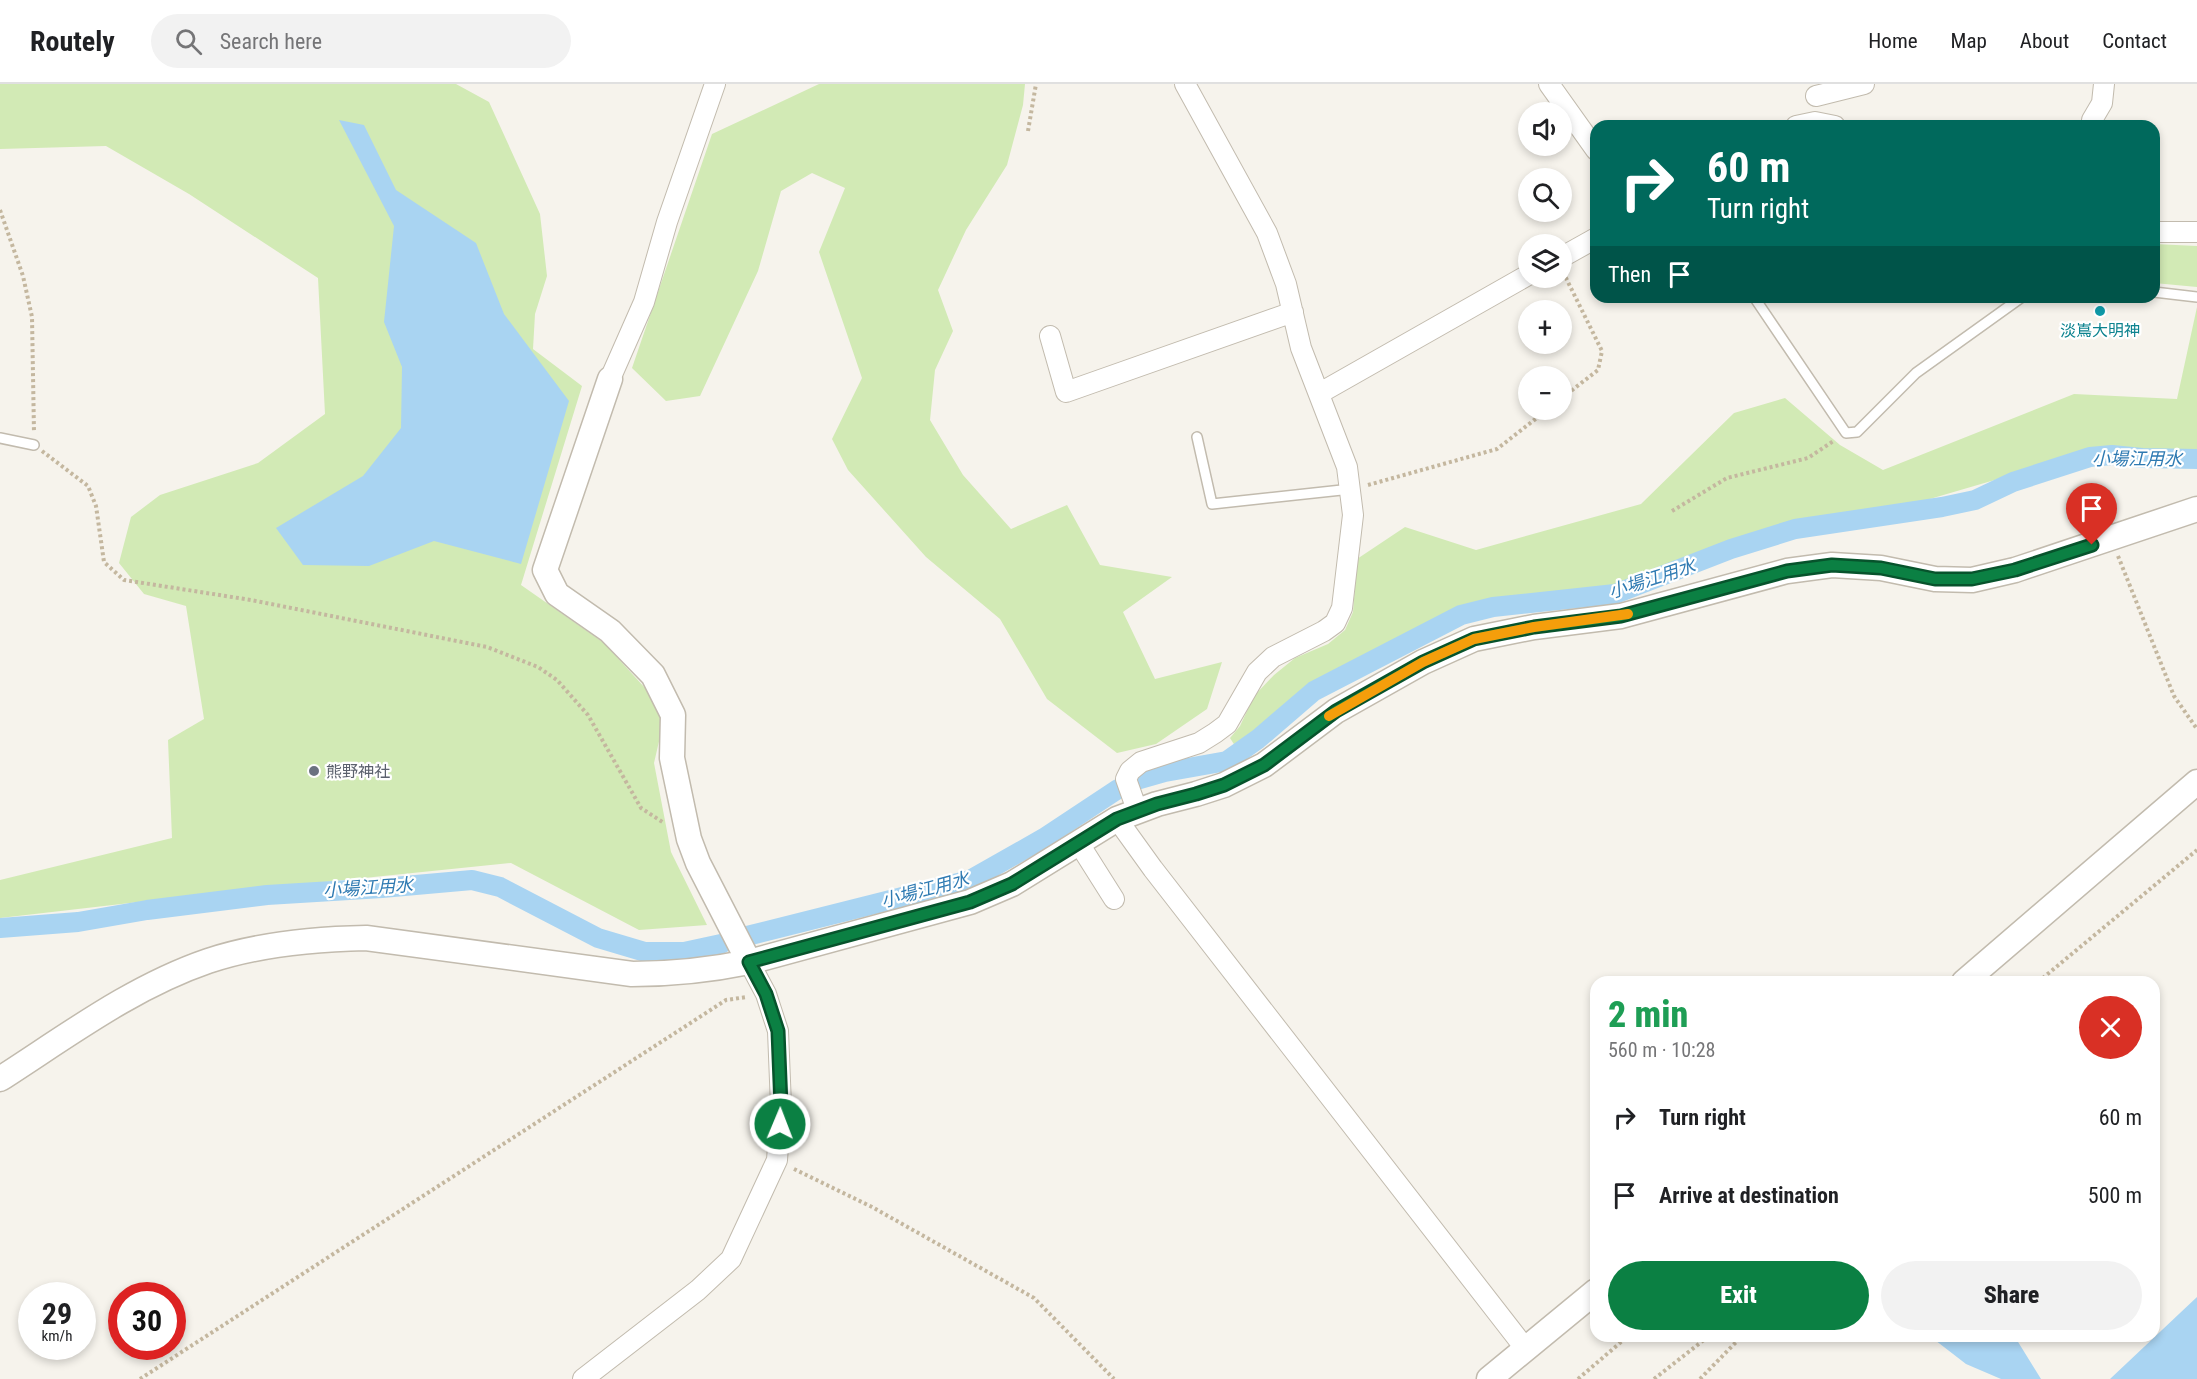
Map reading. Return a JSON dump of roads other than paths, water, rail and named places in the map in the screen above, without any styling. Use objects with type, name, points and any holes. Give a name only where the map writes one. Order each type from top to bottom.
[{"type":"street","points":[[583,1379],[698,1290],[731,1259],[777,1160],[781,1106],[778,1031],[766,994],[698,863],[690,840],[672,758],[673,715],[653,675],[610,631],[557,594],[545,570],[610,380],[644,302],[667,222],[715,84]]},
{"type":"street","points":[[1185,84],[1267,233],[1282,274],[1301,348],[1347,467],[1353,515],[1342,608],[1335,623],[1324,632],[1273,657],[1257,672],[1227,724],[1215,733],[1199,743],[1141,762],[1130,771],[1126,779],[1127,815],[1149,863],[1525,1348]]},
{"type":"street","points":[[1549,84],[1590,142]]},
{"type":"street","points":[[1807,120],[1816,90],[1864,84]]},
{"type":"street","points":[[2092,120],[2102,104],[2104,84]]},
{"type":"street","points":[[2160,232],[2197,232]]},
{"type":"street","points":[[1572,251],[1590,241]]},
{"type":"street","points":[[1320,393],[1518,281]]},
{"type":"street","points":[[1050,336],[1066,392],[1293,312]]},
{"type":"street","points":[[0,1079],[106,1010],[164,979],[208,961],[285,943],[366,938],[632,974],[670,974],[713,970],[749,962],[970,902],[1012,884],[1078,842],[1127,815],[1215,788],[1254,770],[1294,744],[1336,711],[1423,662],[1474,639],[1534,627],[1621,616],[1787,571],[1832,565],[1881,568],[1935,579],[1972,579],[2015,570],[2197,509]]},
{"type":"street","points":[[1971,976],[2197,782]]},
{"type":"street","points":[[1078,842],[1114,899]]},
{"type":"street","points":[[1489,1379],[1590,1296]]},
{"type":"lane","points":[[2160,293],[2197,297]]},
{"type":"lane","points":[[1758,303],[1846,433],[1857,432],[1916,373],[2014,303]]},
{"type":"lane","points":[[1197,437],[1212,504],[1351,489]]},
{"type":"lane","points":[[0,438],[34,445]]},
{"type":"water","points":[[339,120],[364,125],[396,190],[476,243],[504,314],[569,401],[521,564],[434,541],[369,566],[303,565],[276,528],[363,476],[401,428],[402,367],[384,322],[394,226]]},
{"type":"water","points":[[2197,1297],[2197,1379],[2110,1379],[2149,1342],[2160,1342],[2160,1332]]},
{"type":"water","points":[[1937,1342],[2018,1342],[2041,1379],[2001,1379],[1966,1364]]},
{"type":"waterway","name":"小場江用水","points":[[1137,780],[1165,772],[1227,761],[1258,739],[1314,691],[1461,615],[1493,607],[1615,594],[1731,549],[1795,529],[1975,500],[2013,482],[2090,457],[2112,455],[2197,459]]},
{"type":"waterway","name":"小場江用水","points":[[747,936],[970,880],[1044,838],[1118,789]]},
{"type":"waterway","name":"小場江用水","points":[[0,928],[78,922],[147,910],[267,895],[472,880],[500,887],[598,938],[645,952],[684,952],[721,944]]},
{"type":"place","name":"淡嶌大明神","points":[[2100,311]]},
{"type":"place","name":"熊野神社","points":[[314,771]]}]
